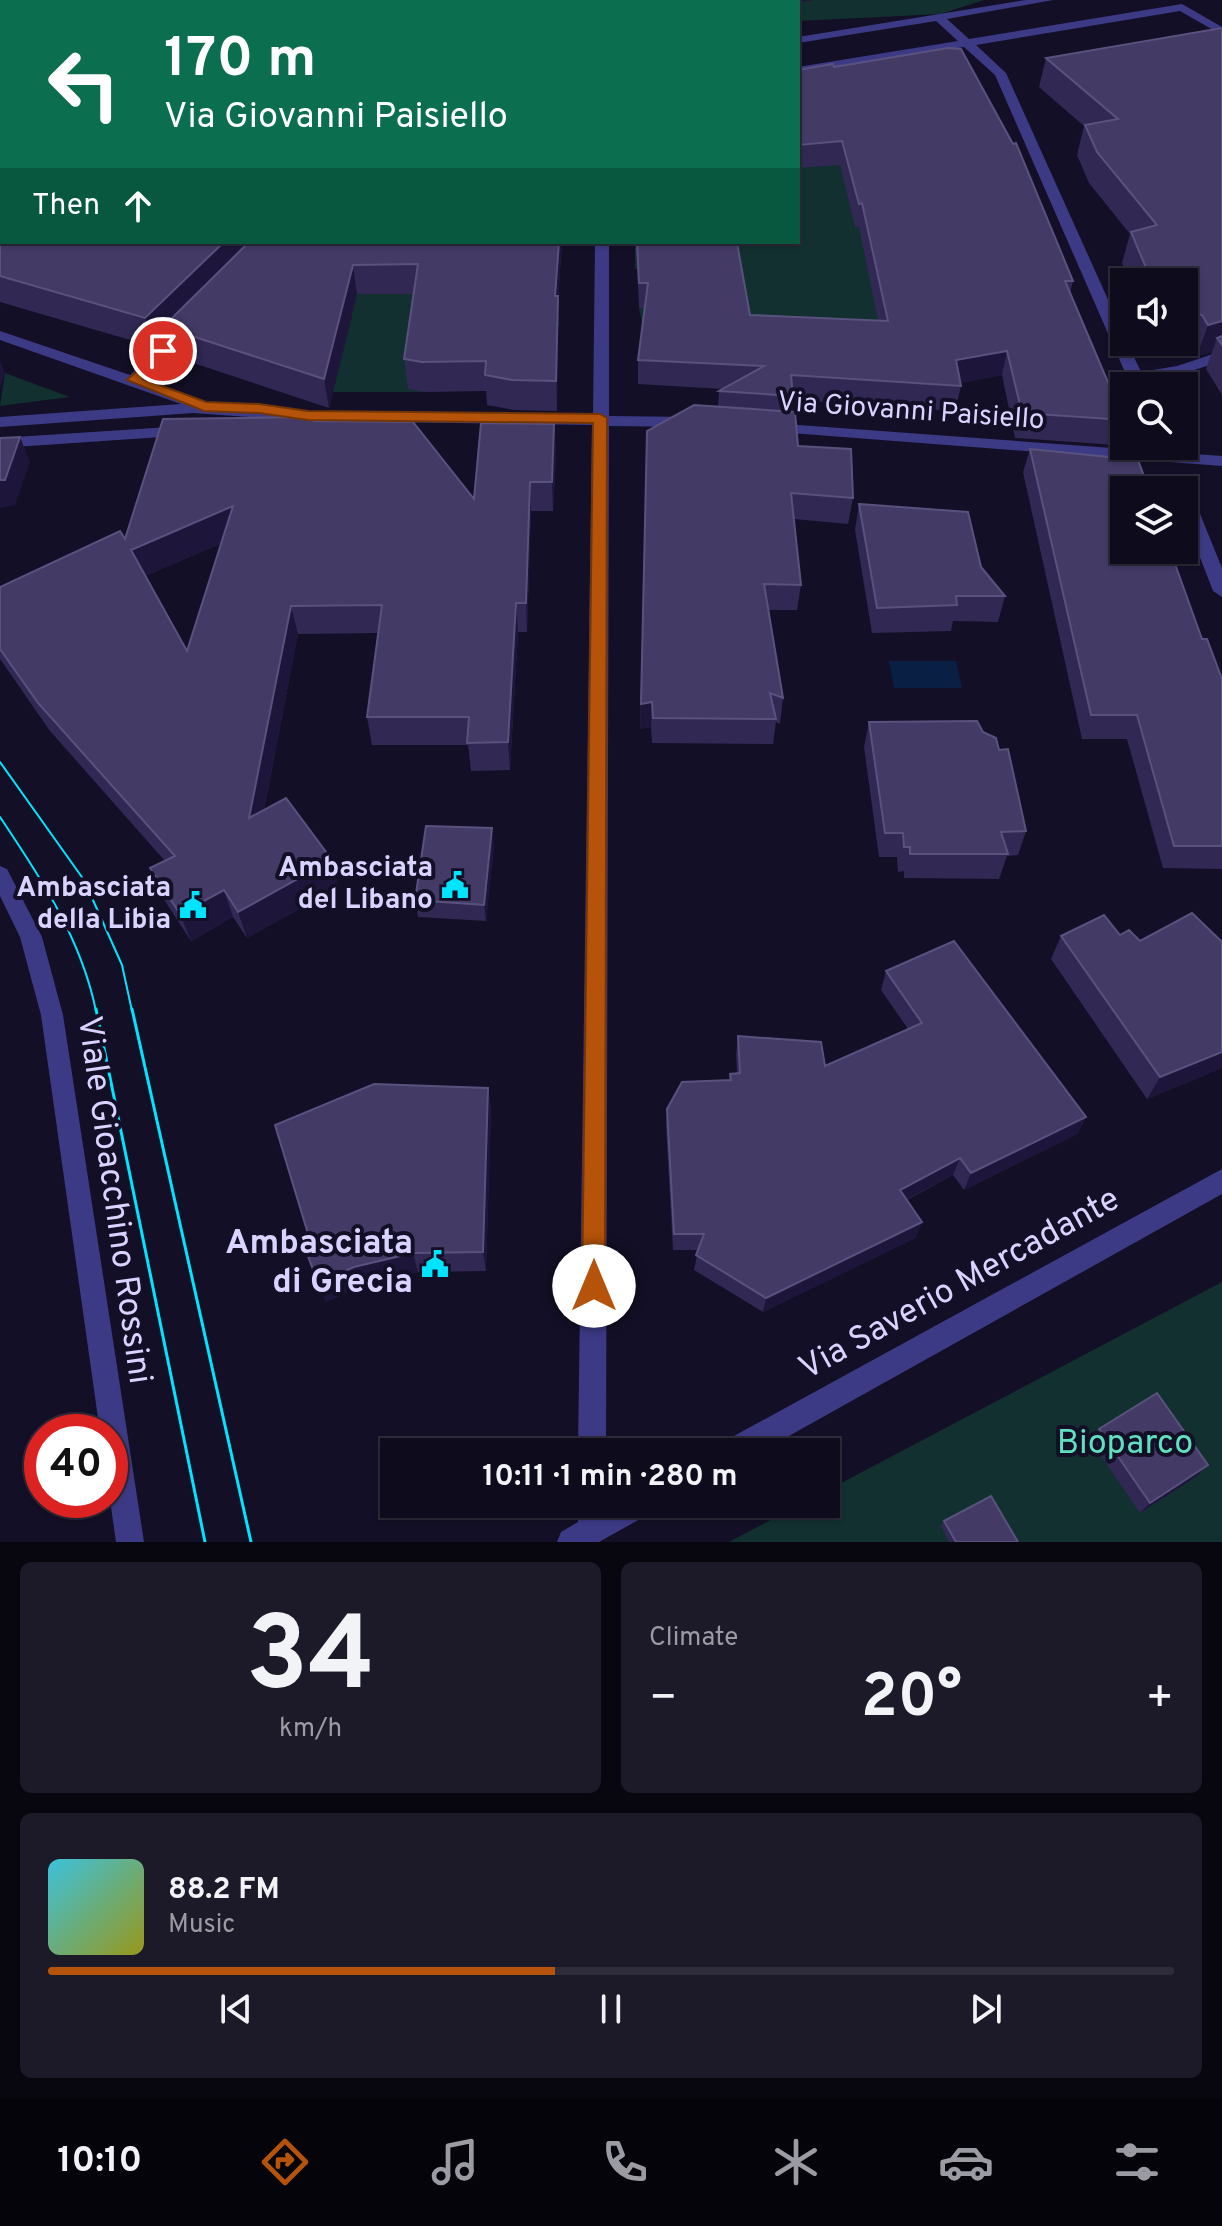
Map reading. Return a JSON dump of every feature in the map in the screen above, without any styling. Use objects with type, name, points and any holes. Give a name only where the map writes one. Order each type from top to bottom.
[{"type":"street","points":[[800,40],[1047,0]]},
{"type":"street","points":[[800,71],[1182,7],[1222,32]]},
{"type":"street","points":[[940,19],[1000,73],[1133,372]]},
{"type":"street","points":[[592,1438],[602,244]]},
{"type":"street","points":[[134,380],[207,307]]},
{"type":"street","points":[[0,335],[204,407]]},
{"type":"street","points":[[1173,372],[1222,356]]},
{"type":"street","points":[[0,422],[204,407],[259,408],[308,416],[600,418],[710,423]]},
{"type":"street","points":[[235,427],[308,416]]},
{"type":"street","name":"Via Giovanni Paisiello","points":[[755,427],[1110,449]]},
{"type":"street","points":[[0,443],[199,430]]},
{"type":"street","name":"Via Giovanni Paisiello","points":[[1198,457],[1222,461]]},
{"type":"street","points":[[1198,530],[1222,591]]},
{"type":"street","name":"Viale Gioacchino Rossini","points":[[0,875],[31,937],[55,1030],[130,1542]]},
{"type":"street","name":"Via Saverio Mercadante","points":[[758,1438],[1222,1181]]},
{"type":"green space","points":[[984,0],[941,14],[800,21],[800,2]]},
{"type":"green space","points":[[862,163],[899,227],[888,338],[644,334],[639,308],[741,305],[735,267],[635,269],[635,244],[800,244],[800,167]]},
{"type":"green space","points":[[265,265],[428,293],[557,300],[559,326],[457,326],[408,388],[425,392],[333,392],[352,316]]},
{"type":"green space","points":[[5,373],[70,397],[0,406]]},
{"type":"green space","name":"Bioparco","points":[[1222,1282],[1222,1542],[729,1542],[774,1518],[840,1518],[840,1484]]},
{"type":"water","points":[[889,661],[956,661],[962,688],[894,688]]},
{"type":"building","points":[[1222,28],[1222,321],[1208,325],[1198,314],[1198,268],[1146,268],[1131,232],[1157,225],[1097,152],[1085,125],[1118,119],[1046,58]]},
{"type":"building","points":[[948,48],[961,49],[1013,144],[1016,143],[1073,281],[1065,281],[1110,387],[1110,419],[1022,413],[1007,351],[956,360],[961,386],[791,375],[793,396],[719,391],[764,366],[638,360],[648,283],[639,283],[637,244],[737,244],[750,315],[888,321],[862,203],[859,204],[842,141],[800,145],[800,70],[833,64],[834,67]]},
{"type":"building","points":[[0,244],[222,244],[145,318],[0,276]]},
{"type":"building","points":[[247,244],[559,244],[555,296],[558,296],[556,381],[512,380],[485,375],[486,361],[422,362],[404,359],[418,264],[353,265],[324,379],[167,328],[170,325],[166,324]]},
{"type":"building","points":[[694,405],[795,412],[798,446],[851,449],[853,498],[791,493],[801,585],[764,584],[783,698],[770,693],[776,719],[653,718],[652,702],[641,704],[647,431]]},
{"type":"building","points":[[315,417],[314,421],[413,422],[474,499],[481,423],[554,424],[552,482],[530,482],[526,603],[516,603],[508,742],[467,743],[469,717],[367,717],[382,605],[291,606],[249,818],[286,798],[332,860],[238,912],[224,890],[180,914],[150,868],[175,856],[38,703],[0,649],[0,587],[120,531],[125,539],[163,419]],"holes":[[[233,506],[187,651],[131,550]]]},
{"type":"building","points":[[20,437],[5,480],[0,480],[0,438]]},
{"type":"building","points":[[1030,449],[1110,457],[1110,460],[1138,460],[1144,476],[1110,476],[1110,564],[1175,564],[1202,639],[1207,639],[1222,679],[1222,846],[1174,846],[1137,715],[1091,715]]},
{"type":"building","points":[[859,504],[968,512],[981,567],[1005,596],[956,596],[957,605],[877,608]]},
{"type":"building","points":[[977,721],[983,732],[996,738],[999,750],[1008,749],[1026,831],[1001,832],[1008,854],[910,854],[910,847],[904,847],[903,833],[885,833],[869,722]]},
{"type":"building","points":[[426,826],[492,828],[484,905],[415,900]]},
{"type":"building","points":[[1192,913],[1222,942],[1222,1052],[1160,1077],[1061,936],[1104,915],[1120,935],[1129,930],[1140,941]]},
{"type":"building","points":[[954,941],[1086,1117],[971,1173],[960,1158],[900,1190],[922,1222],[766,1298],[696,1255],[704,1234],[674,1234],[667,1109],[682,1082],[731,1080],[730,1074],[740,1073],[738,1036],[821,1042],[825,1066],[922,1023],[886,971]]},
{"type":"building","points":[[374,1084],[488,1088],[483,1252],[413,1253],[354,1267],[318,1283],[302,1240],[309,1237],[275,1125]]},
{"type":"building","points":[[1157,1393],[1208,1465],[1150,1503],[1099,1429]]},
{"type":"building","points":[[991,1496],[1018,1542],[956,1542],[944,1521]]},
{"type":"tram line","points":[[0,762],[84,880],[122,965],[132,1011]]},
{"type":"tram line","points":[[0,817],[70,934],[96,1011]]},
{"type":"tram line","points":[[96,1009],[205,1542]]},
{"type":"tram line","points":[[132,1009],[251,1542]]},
{"type":"place","name":"Ambasciata del Libano","points":[[455,885]]},
{"type":"place","name":"Ambasciata della Libia","points":[[193,905]]},
{"type":"place","name":"Ambasciata di Grecia","points":[[435,1264]]},
{"type":"route","points":[[163,351],[134,380],[204,407],[259,408],[308,416],[600,418],[594,1286]]}]
